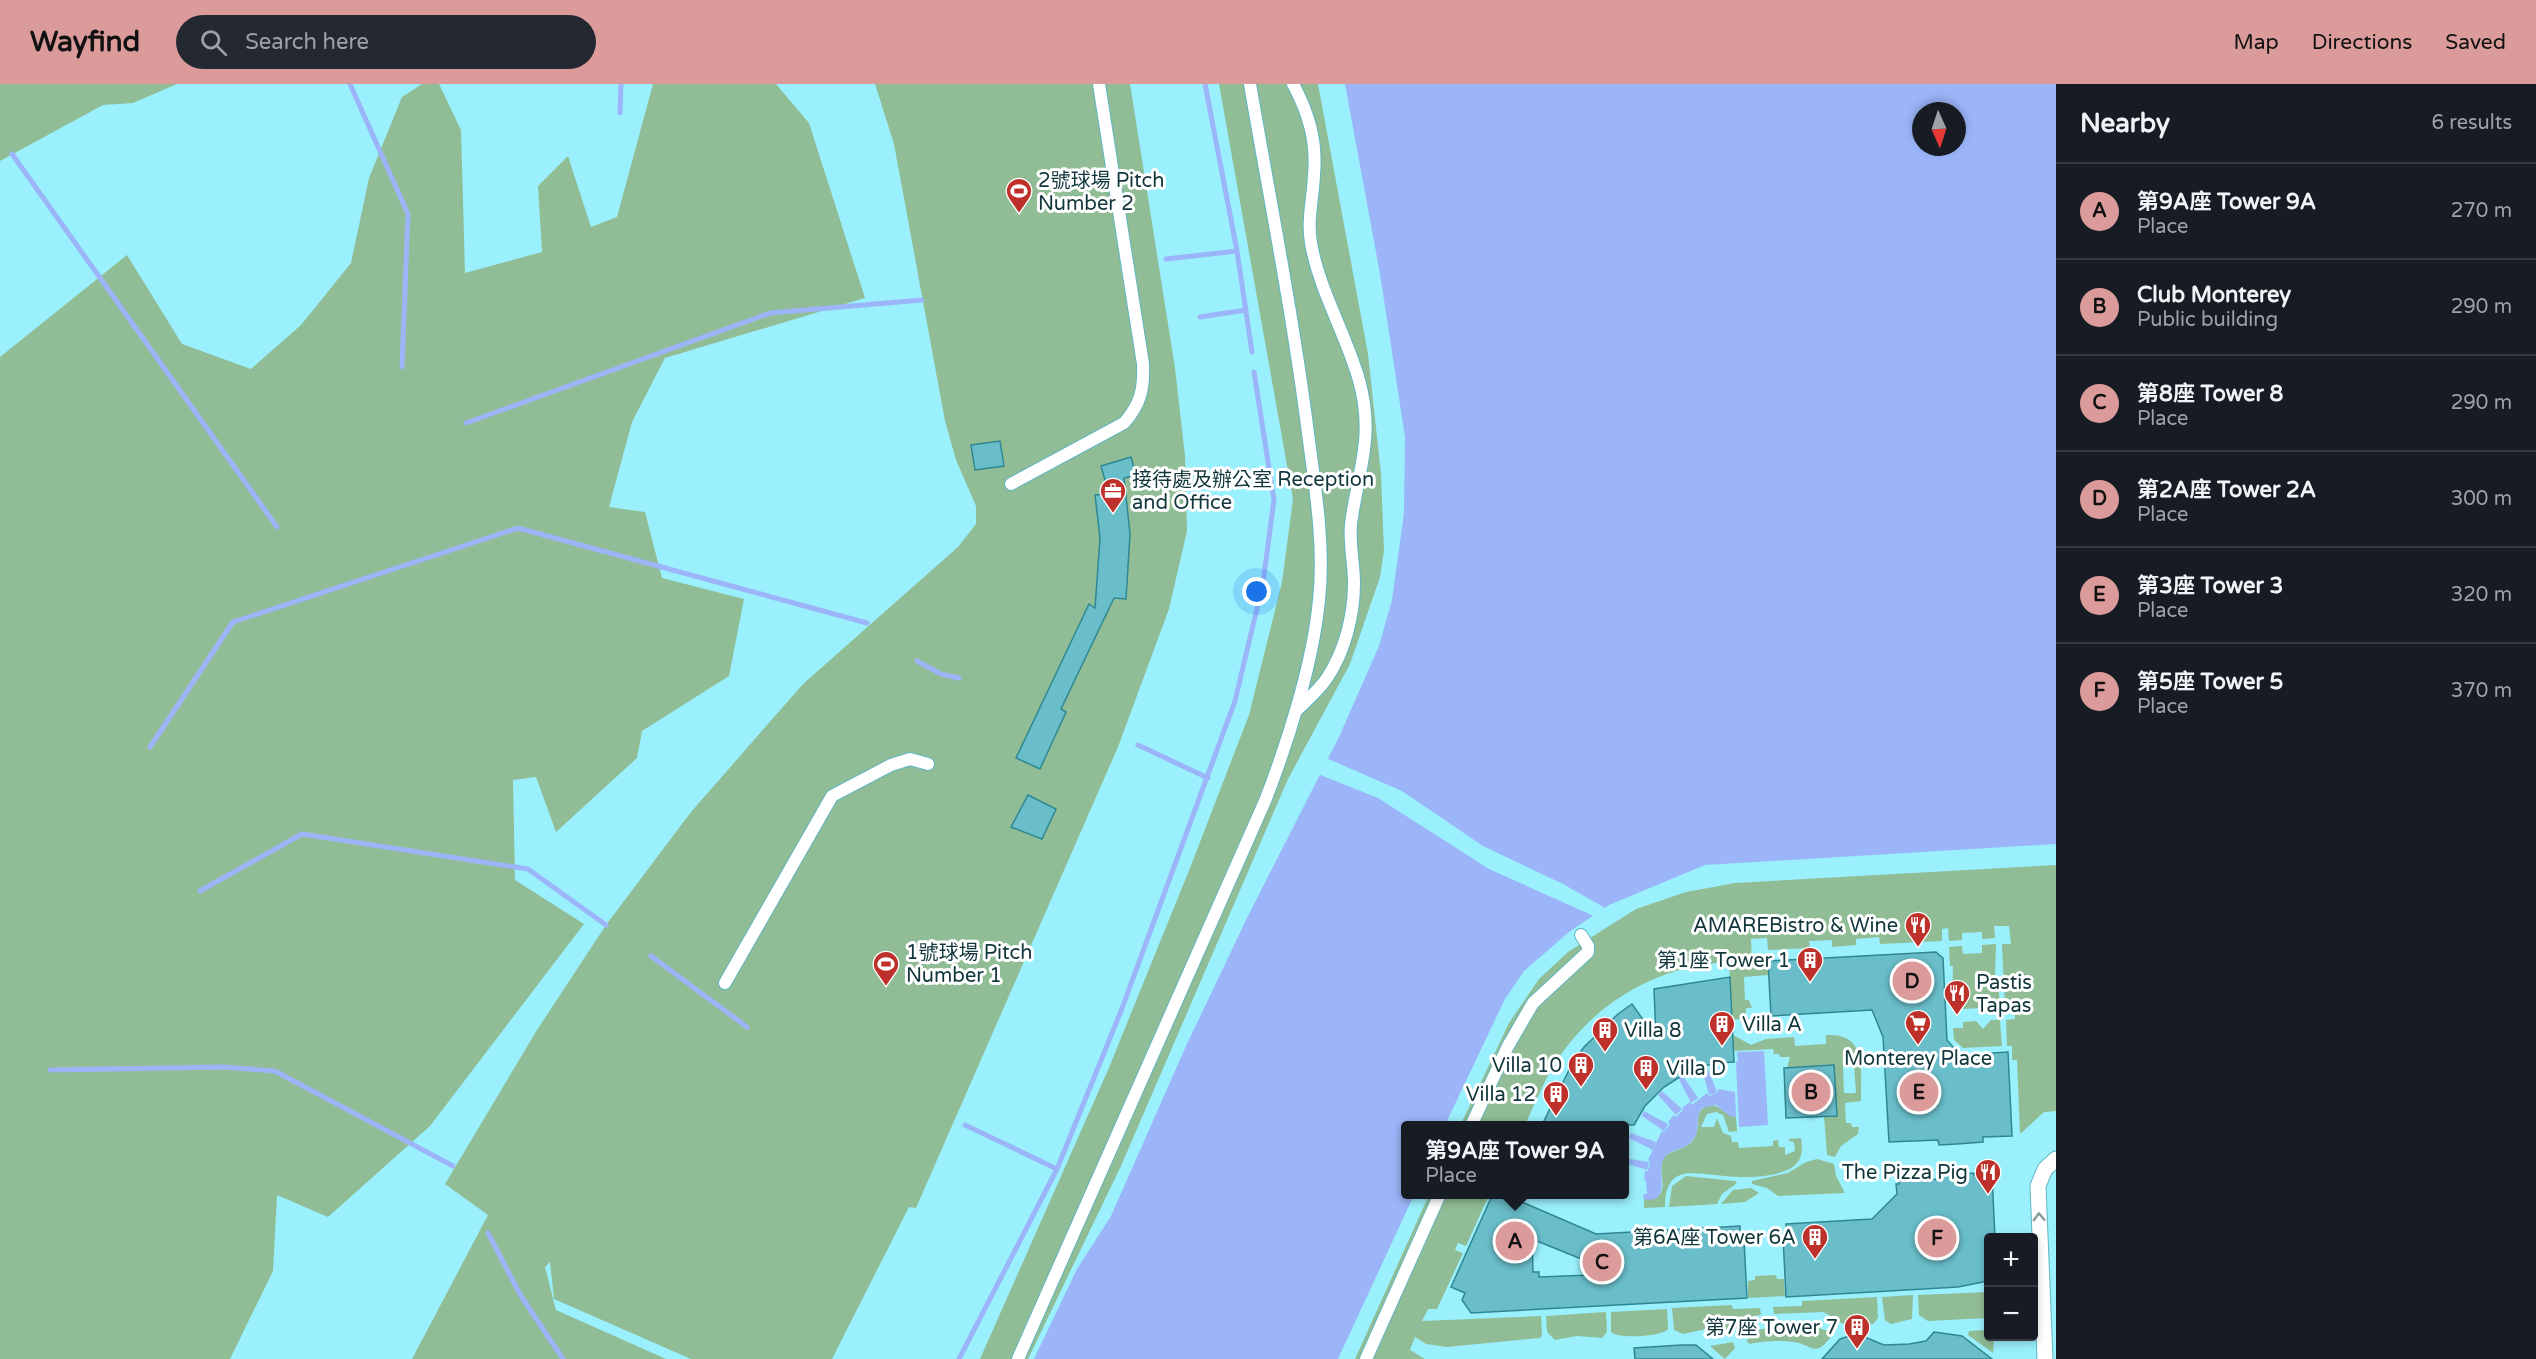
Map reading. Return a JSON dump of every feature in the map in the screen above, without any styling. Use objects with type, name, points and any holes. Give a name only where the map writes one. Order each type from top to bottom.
[{"type":"street","points":[[1011,484],[1124,423],[1140,401],[1144,387],[1143,364],[1100,84]]},
{"type":"street","points":[[1018,1359],[1265,801],[1295,712],[1320,599],[1317,499],[1290,316],[1250,84]]},
{"type":"street","points":[[1293,84],[1308,113],[1313,144],[1314,175],[1309,213],[1316,267],[1336,313],[1359,381],[1365,407],[1366,433],[1365,458],[1350,542],[1354,584],[1346,637],[1327,679],[1295,712]]},
{"type":"street","points":[[725,983],[832,796],[891,765],[910,759],[928,764]]},
{"type":"street","points":[[1473,1121],[1508,1046],[1533,1003],[1588,952],[1588,946],[1581,935]]},
{"type":"street","points":[[2045,1359],[2038,1186],[2044,1169],[2056,1159]]},
{"type":"street","points":[[1366,1359],[1438,1199]]},
{"type":"green space","points":[[0,84],[177,84],[133,103],[103,105],[0,161]]},
{"type":"green space","points":[[422,84],[439,84],[461,130],[465,273],[542,252],[538,186],[568,156],[591,227],[617,217],[653,84],[776,84],[809,123],[865,298],[665,358],[632,422],[609,507],[645,512],[662,578],[744,599],[729,676],[642,731],[637,758],[556,832],[536,777],[513,780],[515,880],[584,924],[430,1126],[328,1217],[277,1195],[273,1271],[230,1359],[0,1359],[0,357],[127,255],[182,344],[251,369],[301,325],[351,263],[369,178],[402,97]]},
{"type":"green space","points":[[875,84],[1130,84],[1175,368],[1185,456],[1187,531],[1169,609],[1118,747],[916,1208],[909,1207],[832,1359],[691,1359],[554,1299],[550,1262],[545,1267],[556,1310],[666,1359],[412,1359],[488,1215],[445,1184],[537,1030],[606,925],[691,812],[803,684],[958,547],[976,524],[976,506],[956,460],[945,421],[894,144]]},
{"type":"green space","points":[[1219,84],[1318,84],[1368,354],[1381,474],[1384,551],[1380,577],[1350,664],[1288,779],[1121,1166],[1028,1359],[980,1359],[1108,1070],[1190,868],[1249,715],[1282,582],[1293,499]]},
{"type":"green space","points":[[2056,865],[2056,1111],[2044,1112],[2020,1134],[2017,1060],[2012,1060],[2012,1046],[2007,1046],[2006,1020],[2015,1019],[2014,1007],[2005,1007],[2002,944],[2011,944],[2009,926],[1994,926],[1995,938],[1982,939],[1982,932],[1962,933],[1962,940],[1949,941],[1948,928],[1942,929],[1942,941],[1880,944],[1879,937],[1856,939],[1856,945],[1832,947],[1832,940],[1809,941],[1810,948],[1768,950],[1767,938],[1751,939],[1752,962],[1768,962],[1769,975],[1744,977],[1745,1000],[1749,1000],[1752,1008],[1746,1008],[1746,1015],[1740,1019],[1732,1020],[1729,962],[1676,971],[1651,980],[1606,1007],[1568,1045],[1549,1074],[1527,1121],[1462,1121],[1509,1023],[1539,979],[1568,952],[1636,909],[1686,892],[1735,883]]},
{"type":"green space","points":[[1996,944],[1995,979],[1998,979],[2000,1007],[1962,1009],[1962,1004],[1952,1004],[1953,966],[1950,966],[1949,947],[1962,946],[1963,954],[1982,953],[1982,945]]},
{"type":"green space","points":[[1991,1020],[2000,1020],[2002,1046],[1963,1048],[1954,1040],[1953,1028],[1963,1028],[1963,1022],[1976,1021],[1983,1029]]},
{"type":"green space","points":[[1733,1035],[1751,1045],[1766,1039],[1794,1037],[1795,1046],[1826,1044],[1826,1035],[1840,1036],[1849,1040],[1856,1047],[1861,1066],[1861,1101],[1845,1103],[1846,1123],[1851,1123],[1852,1127],[1859,1127],[1858,1134],[1841,1146],[1835,1157],[1827,1155],[1824,1116],[1837,1115],[1834,1065],[1787,1068],[1790,1057],[1780,1057],[1779,1054],[1774,1054],[1773,1049],[1733,1051]],"holes":[[[1854,1064],[1856,1093],[1844,1093],[1843,1065]]]},
{"type":"green space","points":[[1710,1105],[1736,1117],[1737,1131],[1729,1132],[1723,1115],[1716,1112],[1707,1114],[1701,1127],[1714,1127],[1717,1118],[1723,1133],[1731,1136],[1732,1142],[1738,1142],[1739,1148],[1773,1146],[1773,1141],[1778,1140],[1779,1147],[1785,1147],[1785,1155],[1795,1151],[1794,1142],[1789,1139],[1801,1138],[1802,1152],[1799,1160],[1785,1171],[1765,1176],[1683,1174],[1670,1183],[1666,1193],[1665,1207],[1644,1208],[1644,1199],[1661,1193],[1663,1184],[1661,1166],[1664,1157],[1692,1141],[1697,1132],[1699,1114]]},
{"type":"green space","points":[[1817,1159],[1834,1164],[1836,1176],[1845,1193],[1778,1196],[1767,1188],[1752,1184],[1752,1181],[1788,1173],[1806,1162]]},
{"type":"green space","points":[[1686,1176],[1737,1183],[1722,1194],[1717,1204],[1669,1207],[1672,1186]]},
{"type":"green space","points":[[1751,1188],[1759,1193],[1745,1202],[1721,1204],[1733,1190]]},
{"type":"green space","points":[[1427,1199],[1487,1199],[1466,1246],[1458,1243],[1455,1250],[1463,1253],[1437,1309],[1428,1309],[1422,1321],[1541,1316],[1542,1335],[1540,1338],[1447,1347],[1426,1344],[1415,1337],[1410,1350],[1425,1359],[1355,1359]]},
{"type":"green space","points":[[1776,1275],[1777,1279],[1784,1279],[1785,1296],[1748,1298],[1748,1281],[1755,1280],[1755,1276]]},
{"type":"green space","points":[[1984,1292],[1984,1318],[1928,1321],[1919,1315],[1918,1295]]},
{"type":"green space","points":[[1913,1295],[1912,1319],[1891,1324],[1885,1320],[1882,1297]]},
{"type":"green space","points":[[1877,1297],[1878,1318],[1873,1324],[1843,1324],[1824,1312],[1774,1314],[1773,1307],[1802,1306],[1802,1301]]},
{"type":"green space","points":[[1732,1305],[1733,1309],[1760,1308],[1761,1315],[1753,1316],[1742,1326],[1731,1330],[1707,1329],[1683,1334],[1674,1330],[1672,1308]]},
{"type":"green space","points":[[1667,1309],[1668,1329],[1664,1332],[1622,1336],[1611,1332],[1611,1312]]},
{"type":"green space","points":[[1606,1312],[1607,1332],[1602,1338],[1577,1336],[1555,1340],[1547,1332],[1546,1316]]},
{"type":"green space","points":[[1813,1326],[1828,1331],[1830,1338],[1816,1349],[1788,1341],[1750,1344],[1746,1341],[1761,1329]]},
{"type":"green space","points":[[1984,1330],[1984,1341],[1994,1341],[1993,1353],[1968,1335],[1969,1331]]},
{"type":"green space","points":[[1733,1342],[1735,1348],[1725,1359],[1710,1346]]},
{"type":"water","points":[[1345,84],[2056,84],[2056,844],[1705,865],[1609,905],[1569,932],[1524,971],[1505,999],[1447,1121],[1401,1121],[1401,1199],[1412,1199],[1338,1359],[1034,1359],[1077,1269],[1111,1216],[1186,1046],[1247,918],[1339,737],[1379,646],[1392,600],[1404,513],[1405,437],[1380,274]]},
{"type":"water","points":[[1764,1051],[1768,1125],[1739,1127],[1737,1052]]},
{"type":"water","points":[[1707,1067],[1717,1092],[1709,1095],[1702,1069]]},
{"type":"water","points":[[1683,1076],[1698,1098],[1691,1103],[1679,1079]]},
{"type":"water","points":[[1718,1089],[1735,1092],[1736,1117],[1730,1116],[1716,1105],[1702,1108],[1698,1116],[1696,1134],[1691,1142],[1664,1158],[1661,1171],[1661,1192],[1658,1197],[1644,1199],[1643,1194],[1647,1194],[1644,1180],[1650,1161],[1648,1160],[1662,1131],[1664,1132],[1670,1124],[1668,1122],[1690,1102],[1692,1105],[1707,1093],[1709,1096],[1718,1092]]},
{"type":"water","points":[[1662,1091],[1682,1109],[1676,1115],[1658,1095]]},
{"type":"water","points":[[1644,1111],[1668,1124],[1664,1131],[1642,1116]]},
{"type":"water","points":[[1631,1133],[1656,1142],[1653,1150],[1629,1138]]},
{"type":"water","points":[[1629,1159],[1649,1162],[1647,1170],[1629,1164]]},
{"type":"pier","points":[[1326,758],[1402,791],[1483,846],[1563,884],[1607,909],[1596,917],[1489,869],[1378,798],[1318,774]]},
{"type":"building","points":[[1000,441],[1004,466],[975,470],[971,445]]},
{"type":"building","points":[[1131,457],[1136,475],[1124,478],[1130,534],[1126,599],[1114,598],[1061,709],[1066,712],[1040,769],[1016,758],[1089,604],[1095,608],[1100,538],[1095,495],[1109,494],[1101,466]]},
{"type":"building","points":[[1028,795],[1056,809],[1042,839],[1011,827]]},
{"type":"building","name":"Monterey Place","points":[[1936,952],[1943,958],[1947,1040],[1960,1055],[2008,1052],[2012,1136],[1983,1137],[1983,1142],[1939,1145],[1938,1140],[1889,1142],[1883,1037],[1872,1010],[1771,1016],[1768,961]]},
{"type":"building","points":[[1730,977],[1734,1062],[1714,1063],[1686,1073],[1664,1087],[1645,1106],[1634,1125],[1629,1125],[1629,1121],[1544,1121],[1572,1064],[1584,1047],[1618,1014],[1632,1004],[1656,1038],[1654,989]]},
{"type":"building","points":[[1834,1065],[1837,1116],[1786,1118],[1784,1068]]},
{"type":"building","points":[[1992,1174],[1995,1233],[1984,1233],[1983,1282],[1958,1287],[1786,1297],[1783,1237],[1787,1237],[1786,1224],[1872,1219],[1897,1194],[1896,1184],[1899,1184],[1899,1181],[1942,1179],[1941,1175]]},
{"type":"building","points":[[1491,1199],[1515,1199],[1596,1234],[1740,1226],[1740,1240],[1744,1240],[1747,1298],[1471,1313],[1462,1300],[1465,1293],[1451,1287]],"holes":[[[1532,1239],[1606,1269],[1603,1269],[1618,1274],[1539,1277],[1539,1272],[1533,1272]]]},
{"type":"building","points":[[1934,1332],[1962,1336],[1992,1359],[1822,1359],[1840,1339],[1846,1337],[1862,1336],[1884,1345],[1909,1344],[1926,1341]]},
{"type":"building","points":[[1696,1345],[1713,1359],[1635,1359],[1634,1348]]},
{"type":"waterway","points":[[350,84],[408,214],[402,367]]},
{"type":"waterway","points":[[620,113],[621,84]]},
{"type":"waterway","points":[[1205,84],[1237,251],[1252,352]]},
{"type":"waterway","points":[[12,154],[277,527]]},
{"type":"waterway","points":[[1166,259],[1237,251]]},
{"type":"waterway","points":[[466,423],[770,313],[922,300]]},
{"type":"waterway","points":[[1200,317],[1246,310]]},
{"type":"waterway","points":[[959,1359],[1057,1169],[1121,1011],[1235,701],[1263,583],[1274,500],[1254,372]]},
{"type":"waterway","points":[[150,747],[233,622],[518,528],[867,623]]},
{"type":"waterway","points":[[917,661],[941,674],[959,678]]},
{"type":"waterway","points":[[1138,745],[1208,778]]},
{"type":"waterway","points":[[200,891],[302,834],[528,869],[606,925]]},
{"type":"waterway","points":[[651,956],[747,1027]]},
{"type":"waterway","points":[[50,1070],[223,1067],[275,1071],[453,1166]]},
{"type":"waterway","points":[[965,1125],[1057,1169]]},
{"type":"waterway","points":[[488,1233],[521,1296],[563,1359]]},
{"type":"place","name":"2號球場 Pitch Number 2","points":[[1019,214]]},
{"type":"place","name":"接待處及辦公室 Reception and Office","points":[[1113,514]]},
{"type":"place","name":"AMAREBistro & Wine","points":[[1918,948]]},
{"type":"place","name":"第2A座 Tower 2A","points":[[1912,981]]},
{"type":"place","name":"第1座 Tower 1","points":[[1810,983]]},
{"type":"place","name":"1號球場 Pitch Number 1","points":[[886,987]]},
{"type":"place","name":"Pastis Tapas","points":[[1957,1016]]},
{"type":"place","name":"Monterey Place","points":[[1918,1046]]},
{"type":"place","name":"Villa A","points":[[1722,1047]]},
{"type":"place","name":"Villa 8","points":[[1605,1053]]},
{"type":"place","name":"Villa 10","points":[[1581,1088]]},
{"type":"place","name":"Villa D","points":[[1646,1091]]},
{"type":"place","name":"Club Monterey","points":[[1811,1092]]},
{"type":"place","name":"第3座 Tower 3","points":[[1919,1092]]},
{"type":"place","name":"Villa 12","points":[[1556,1117]]},
{"type":"place","name":"The Pizza Pig","points":[[1988,1195]]},
{"type":"place","name":"第5座 Tower 5","points":[[1937,1238]]},
{"type":"place","name":"第9A座 Tower 9A","points":[[1515,1241]]},
{"type":"place","name":"第6A座 Tower 6A","points":[[1815,1260]]},
{"type":"place","name":"第8座 Tower 8","points":[[1602,1262]]},
{"type":"place","name":"第7座 Tower 7","points":[[1857,1350]]}]
